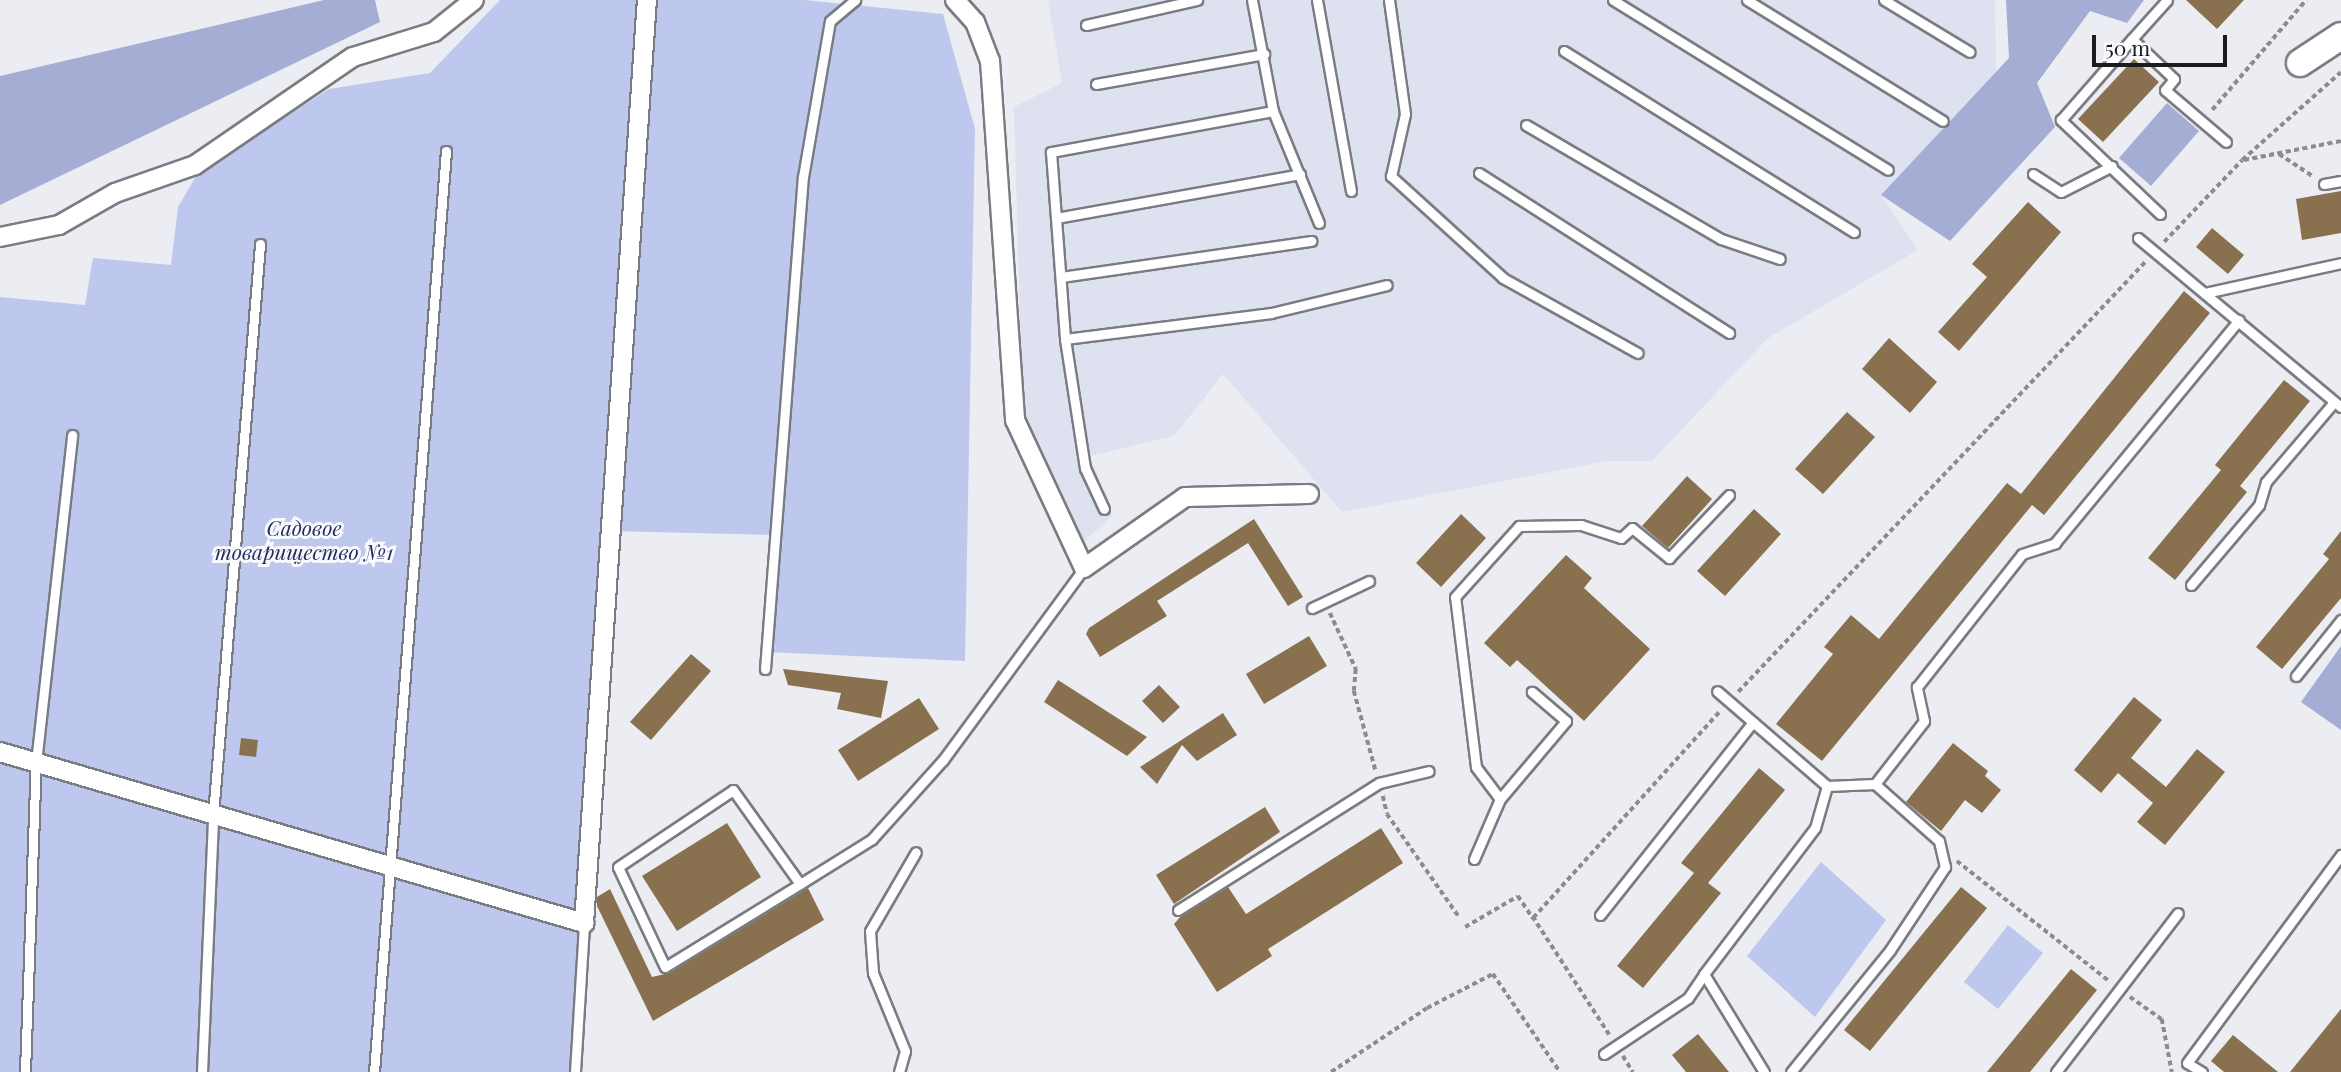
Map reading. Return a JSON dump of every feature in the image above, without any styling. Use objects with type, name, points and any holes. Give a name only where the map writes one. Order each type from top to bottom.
[{"type":"street","points":[[0,237],[59,225],[115,192],[188,168],[353,57],[425,36],[474,0]]},
{"type":"street","points":[[0,752],[584,923],[647,0]]},
{"type":"street","points":[[955,0],[975,22],[990,61],[1015,420],[1084,568],[1185,497],[1309,494]]},
{"type":"street","points":[[2300,63],[2341,36]]},
{"type":"lane","points":[[765,669],[803,177],[830,21],[855,0]]},
{"type":"lane","points":[[1086,24],[1197,0]]},
{"type":"lane","points":[[1252,0],[1273,111],[1319,223]]},
{"type":"lane","points":[[1317,0],[1351,191]]},
{"type":"lane","points":[[1389,0],[1405,114],[1391,176],[1503,278],[1638,353]]},
{"type":"lane","points":[[1613,0],[1888,170]]},
{"type":"lane","points":[[1747,0],[1942,121]]},
{"type":"lane","points":[[1884,0],[1969,52]]},
{"type":"lane","points":[[2160,214],[2060,120],[2167,0]]},
{"type":"lane","points":[[2132,39],[2174,79],[2165,90],[2226,142]]},
{"type":"lane","points":[[1564,51],[1854,232]]},
{"type":"lane","points":[[1097,84],[1264,54]]},
{"type":"lane","points":[[1104,509],[1085,468],[1065,339],[1051,152],[1273,111]]},
{"type":"lane","points":[[1526,125],[1721,239],[1780,259]]},
{"type":"lane","points":[[374,1072],[446,151]]},
{"type":"lane","points":[[2033,174],[2061,192],[2112,166]]},
{"type":"lane","points":[[1479,173],[1728,333]]},
{"type":"lane","points":[[1056,218],[1300,174]]},
{"type":"lane","points":[[2324,184],[2341,181]]},
{"type":"lane","points":[[2138,238],[2338,405],[2266,482],[2259,505],[2191,585]]},
{"type":"lane","points":[[1061,277],[1311,241]]},
{"type":"lane","points":[[202,1072],[213,815],[260,244]]},
{"type":"lane","points":[[2205,293],[2341,263]]},
{"type":"lane","points":[[1065,339],[1271,313],[1387,285]]},
{"type":"lane","points":[[1875,784],[1924,721],[1917,687],[2022,554],[2055,543],[2239,320]]},
{"type":"lane","points":[[25,1072],[36,763],[72,435]]},
{"type":"lane","points":[[1500,799],[1476,767],[1455,597],[1519,526],[1581,525],[1621,538],[1632,528],[1669,558],[1729,495]]},
{"type":"lane","points":[[800,884],[733,790],[618,867],[665,967],[800,884],[872,839],[925,780],[1084,568]]},
{"type":"lane","points":[[1312,608],[1369,581]]},
{"type":"lane","points":[[2295,676],[2341,620]]},
{"type":"lane","points":[[1717,691],[1827,786],[1875,784],[1939,841],[1945,867],[1890,950],[1791,1072]]},
{"type":"lane","points":[[1474,859],[1500,799],[1566,721],[1532,692]]},
{"type":"lane","points":[[1600,915],[1753,722]]},
{"type":"lane","points":[[1178,910],[1379,783],[1429,771]]},
{"type":"lane","points":[[1604,1054],[1688,998],[1815,828],[1827,786]]},
{"type":"lane","points":[[899,1072],[905,1051],[873,972],[870,931],[916,852]]},
{"type":"lane","points":[[2202,1072],[2188,1063],[2341,855]]},
{"type":"lane","points":[[2056,1072],[2122,990],[2178,913]]},
{"type":"lane","points":[[575,1072],[584,923]]},
{"type":"lane","points":[[1704,974],[1764,1072]]},
{"type":"path","points":[[2212,110],[2306,0]]},
{"type":"path","points":[[1729,701],[2242,160],[2341,72]]},
{"type":"path","points":[[2242,160],[2341,141]]},
{"type":"path","points":[[2278,153],[2324,184]]},
{"type":"path","points":[[1312,608],[1326,606],[1348,650],[1387,814],[1459,917]]},
{"type":"path","points":[[1971,872],[2162,1019],[2172,1072]]},
{"type":"path","points":[[1465,928],[1518,896],[1533,918]]},
{"type":"path","points":[[1331,1072],[1427,1008],[1493,974],[1560,1072]]},
{"type":"shaded area","points":[[324,0],[375,0],[380,22],[0,205],[0,76]]},
{"type":"shaded area","points":[[1048,0],[1995,0],[1996,72],[1881,195],[1918,250],[1768,338],[1652,461],[1607,461],[1342,512],[1223,374],[1174,436],[1090,456],[1112,516],[1078,547],[1023,432],[1014,107],[1062,83]]},
{"type":"shaded area","points":[[2006,0],[2144,0],[2127,23],[2090,11],[2037,83],[2055,127],[1950,241],[1881,195],[2009,58]]},
{"type":"shaded area","points":[[2167,103],[2199,131],[2151,186],[2119,158]]},
{"type":"shaded area","points":[[2341,646],[2341,730],[2301,702]]},
{"type":"green space","name":"Садовое товарищество №1","points":[[500,0],[804,0],[943,14],[975,129],[965,661],[767,652],[775,535],[610,531],[575,1072],[0,1072],[0,297],[85,305],[93,258],[171,265],[178,207],[198,173],[329,89],[430,73]]},
{"type":"green space","points":[[1821,862],[1886,920],[1815,1017],[1747,956]]},
{"type":"green space","points":[[2008,925],[2043,953],[1998,1009],[1964,982]]},
{"type":"building","points":[[2186,0],[2244,0],[2217,29]]},
{"type":"building","points":[[2134,59],[2159,82],[2103,142],[2078,119]]},
{"type":"building","points":[[2341,191],[2341,233],[2302,240],[2296,199]]},
{"type":"building","points":[[2028,202],[2061,232],[1959,351],[1938,332],[1987,277],[1972,264]]},
{"type":"building","points":[[2212,228],[2244,255],[2228,274],[2196,247]]},
{"type":"building","points":[[2184,291],[2210,313],[2044,515],[2032,505],[1822,761],[1776,724],[1833,654],[1824,647],[1851,615],[1879,639],[2007,483],[2021,494]]},
{"type":"building","points":[[1889,338],[1937,382],[1910,413],[1862,369]]},
{"type":"building","points":[[2284,380],[2310,401],[2240,486],[2247,492],[2175,580],[2148,558],[2221,470],[2215,465]]},
{"type":"building","points":[[1847,412],[1875,437],[1823,494],[1795,469]]},
{"type":"building","points":[[1687,476],[1712,499],[1668,548],[1642,526]]},
{"type":"building","points":[[1754,509],[1781,534],[1725,596],[1697,571]]},
{"type":"building","points":[[1461,514],[1486,538],[1441,587],[1416,563]]},
{"type":"building","points":[[1254,519],[1303,597],[1288,606],[1248,543],[1157,601],[1167,616],[1100,657],[1086,634],[1089,628]]},
{"type":"building","points":[[2341,531],[2341,598],[2282,669],[2256,647],[2329,559],[2323,554]]},
{"type":"building","points":[[1566,555],[1592,578],[1584,588],[1650,649],[1584,721],[1517,660],[1510,667],[1484,643]]},
{"type":"building","points":[[1309,636],[1327,666],[1264,704],[1246,674]]},
{"type":"building","points":[[691,654],[711,671],[651,740],[630,722]]},
{"type":"building","points":[[783,669],[888,681],[881,718],[837,709],[841,693],[788,685]]},
{"type":"building","points":[[1058,680],[1147,737],[1127,756],[1044,702]]},
{"type":"building","points":[[1159,685],[1180,707],[1163,723],[1142,701]]},
{"type":"building","points":[[2134,697],[2162,720],[2131,758],[2166,787],[2197,749],[2225,772],[2165,845],[2137,822],[2153,803],[2118,773],[2101,793],[2074,770]]},
{"type":"building","points":[[919,698],[939,729],[858,781],[838,750]]},
{"type":"building","points":[[1223,713],[1237,735],[1197,761],[1182,745],[1157,784],[1140,767]]},
{"type":"building","points":[[241,738],[258,740],[256,757],[239,755]]},
{"type":"building","points":[[1953,743],[1988,771],[1985,776],[2001,790],[1982,813],[1965,800],[1941,831],[1906,802]]},
{"type":"building","points":[[1759,768],[1785,790],[1708,883],[1721,893],[1643,988],[1617,966],[1694,873],[1681,863]]},
{"type":"building","points":[[1265,807],[1280,832],[1174,904],[1156,875]]},
{"type":"building","points":[[727,823],[761,877],[677,931],[642,876]]},
{"type":"building","points":[[1381,828],[1403,863],[1268,949],[1272,956],[1217,992],[1174,924],[1181,916],[1228,887],[1246,914]]},
{"type":"building","points":[[1961,887],[1987,908],[1870,1051],[1844,1030]]},
{"type":"building","points":[[808,888],[824,920],[653,1021],[597,906],[597,897],[610,889],[652,977],[669,973]]},
{"type":"building","points":[[2071,969],[2097,990],[2030,1072],[1987,1072]]},
{"type":"building","points":[[2341,1009],[2341,1072],[2290,1072]]},
{"type":"building","points":[[1698,1034],[1729,1072],[1686,1072],[1672,1055]]},
{"type":"building","points":[[2233,1035],[2278,1072],[2224,1072],[2211,1061]]}]
